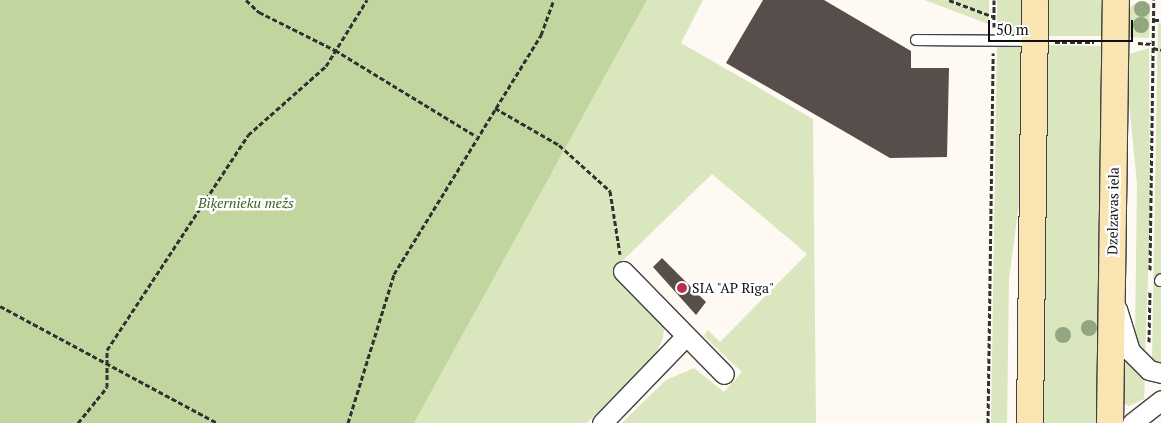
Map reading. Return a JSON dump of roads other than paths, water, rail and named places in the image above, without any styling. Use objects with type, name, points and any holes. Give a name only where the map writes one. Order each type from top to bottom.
[{"type":"main road","points":[[1030,423],[1035,0]]},
{"type":"main road","name":"Dzelzavas iela","points":[[1110,423],[1116,0]]},
{"type":"street","points":[[623,271],[724,374]]},
{"type":"street","points":[[1112,292],[1130,351],[1155,372]]},
{"type":"street","points":[[602,423],[686,336]]},
{"type":"street","points":[[1018,423],[1030,381]]},
{"type":"street","points":[[1132,423],[1161,400]]},
{"type":"lane","points":[[916,40],[1035,41]]},
{"type":"place","name":"SIA \"AP Rīga\"","points":[[682,288]]},
{"type":"park label","name":"Biķernieku mežs","points":[[246,203]]}]
